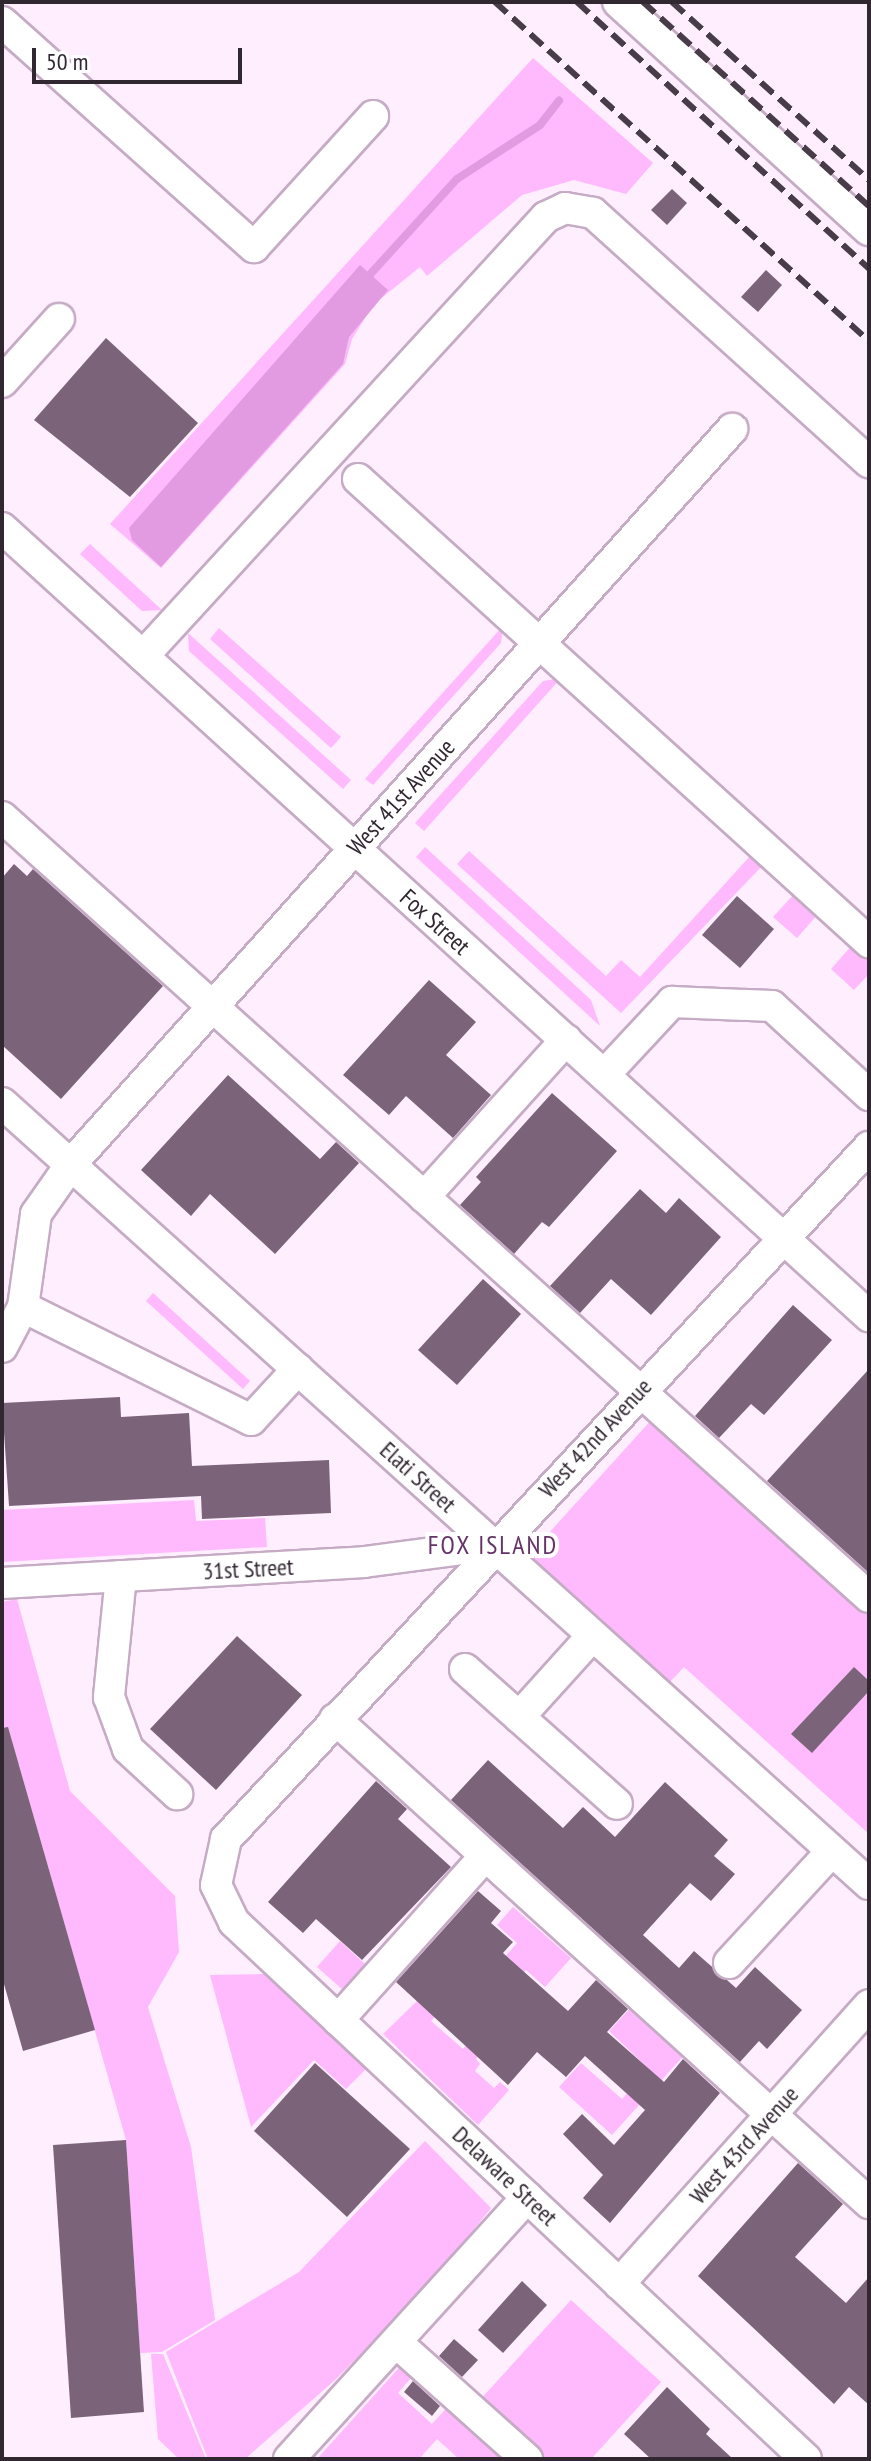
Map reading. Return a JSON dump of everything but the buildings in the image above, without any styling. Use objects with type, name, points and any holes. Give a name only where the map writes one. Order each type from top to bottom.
[{"type":"street","points":[[618,2],[869,230]]},
{"type":"street","points":[[2,22],[254,247],[373,116]]},
{"type":"street","points":[[143,656],[546,217],[565,208],[593,213],[869,462]]},
{"type":"street","points":[[2,382],[13,349],[59,319]]},
{"type":"street","name":"West 41st Avenue","points":[[2,1347],[23,1307],[36,1214],[71,1164],[732,429]]},
{"type":"street","points":[[358,479],[869,942]]},
{"type":"street","name":"Fox Street","points":[[2,528],[869,1316]]},
{"type":"street","points":[[2,817],[869,1597]]},
{"type":"street","points":[[604,1075],[672,1002],[772,1006],[869,1095]]},
{"type":"street","points":[[424,1197],[566,1040]]},
{"type":"street","name":"Elati Street","points":[[2,1103],[869,1884]]},
{"type":"street","name":"West 42nd Avenue","points":[[216,1885],[226,1839],[493,1545],[869,1147]]},
{"type":"street","points":[[23,1307],[251,1420],[298,1369]]},
{"type":"street","name":"31st Street","points":[[2,1583],[364,1562],[493,1545]]},
{"type":"street","points":[[121,1576],[109,1697],[128,1749],[177,1794]]},
{"type":"street","points":[[519,1717],[593,1635]]},
{"type":"street","points":[[465,1669],[617,1804]]},
{"type":"street","points":[[335,1719],[869,2203]]},
{"type":"street","points":[[729,1963],[832,1851]]},
{"type":"street","points":[[338,2020],[485,1856]]},
{"type":"street","name":"Delaware Street","points":[[216,1885],[234,1922],[806,2459]]},
{"type":"street","name":"West 43rd Avenue","points":[[619,2284],[869,2005]]},
{"type":"street","points":[[289,2459],[527,2197]]},
{"type":"street","points":[[396,2342],[527,2459]]},
{"type":"shaded area","points":[[533,58],[653,163],[626,194],[574,180],[522,195],[427,276],[420,267],[373,305],[352,339],[345,364],[161,568],[110,524]]},
{"type":"shaded area","points":[[360,265],[388,290],[349,337],[343,364],[161,567],[132,540],[129,528]]},
{"type":"shaded area","points":[[90,544],[162,610],[142,611],[80,554]]},
{"type":"shaded area","points":[[503,626],[501,643],[373,785],[365,779]]},
{"type":"shaded area","points":[[219,628],[341,737],[331,748],[210,639]]},
{"type":"shaded area","points":[[188,633],[351,780],[343,789],[189,651]]},
{"type":"shaded area","points":[[561,678],[424,831],[415,823],[543,681]]},
{"type":"shaded area","points":[[425,847],[591,1000],[600,1026],[416,857]]},
{"type":"shaded area","points":[[469,851],[606,976],[621,960],[640,977],[752,854],[764,864],[621,1013],[457,864]]},
{"type":"shaded area","points":[[796,892],[819,913],[797,938],[773,917]]},
{"type":"shaded area","points":[[853,944],[869,959],[869,974],[854,990],[831,969]]},
{"type":"shaded area","points":[[153,1293],[250,1381],[243,1389],[146,1301]]},
{"type":"shaded area","points":[[654,1417],[869,1611],[869,1834],[684,1667],[669,1683],[528,1556]]},
{"type":"shaded area","points":[[194,1500],[196,1521],[265,1518],[267,1547],[2,1562],[2,1510]]},
{"type":"shaded area","points":[[17,1599],[70,1791],[175,1896],[179,1952],[148,2007],[191,2147],[215,2320],[162,2352],[140,2353],[126,2140],[19,1765],[2,1749],[2,1602]]},
{"type":"shaded area","points":[[513,1907],[571,1958],[545,1987],[526,1970],[487,2014],[495,1968],[517,1943],[497,1925]]},
{"type":"shaded area","points":[[340,1941],[366,1965],[343,1990],[317,1967]]},
{"type":"shaded area","points":[[448,1971],[463,1984],[431,2021],[463,2049],[491,2018],[503,2028],[476,2059],[480,2064],[475,2071],[494,2088],[500,2082],[509,2090],[478,2125],[383,2034]]},
{"type":"shaded area","points":[[265,1974],[366,2069],[346,2089],[314,2060],[251,2127],[210,1975]]},
{"type":"shaded area","points":[[634,2004],[687,2052],[612,2135],[559,2087],[581,2063],[622,2099],[649,2069],[609,2031]]},
{"type":"shaded area","points":[[425,2141],[491,2208],[429,2286],[335,2380],[245,2459],[208,2459],[166,2352],[299,2272]]},
{"type":"shaded area","points":[[571,2300],[661,2382],[591,2459],[540,2459],[478,2402]]},
{"type":"shaded area","points":[[151,2354],[163,2354],[206,2459],[179,2459],[158,2439]]},
{"type":"shaded area","points":[[406,2360],[418,2370],[398,2393],[432,2424],[453,2401],[518,2459],[459,2459],[437,2439],[419,2459],[317,2459]]},
{"type":"waterway","points":[[365,280],[457,179],[540,125],[559,101]]},
{"type":"railway","points":[[495,2],[869,341]]},
{"type":"railway","points":[[577,2],[869,269]]},
{"type":"railway","points":[[643,2],[869,206]]},
{"type":"railway","points":[[672,2],[869,180]]},
{"type":"district","name":"FOX ISLAND","points":[[493,1545]]}]
